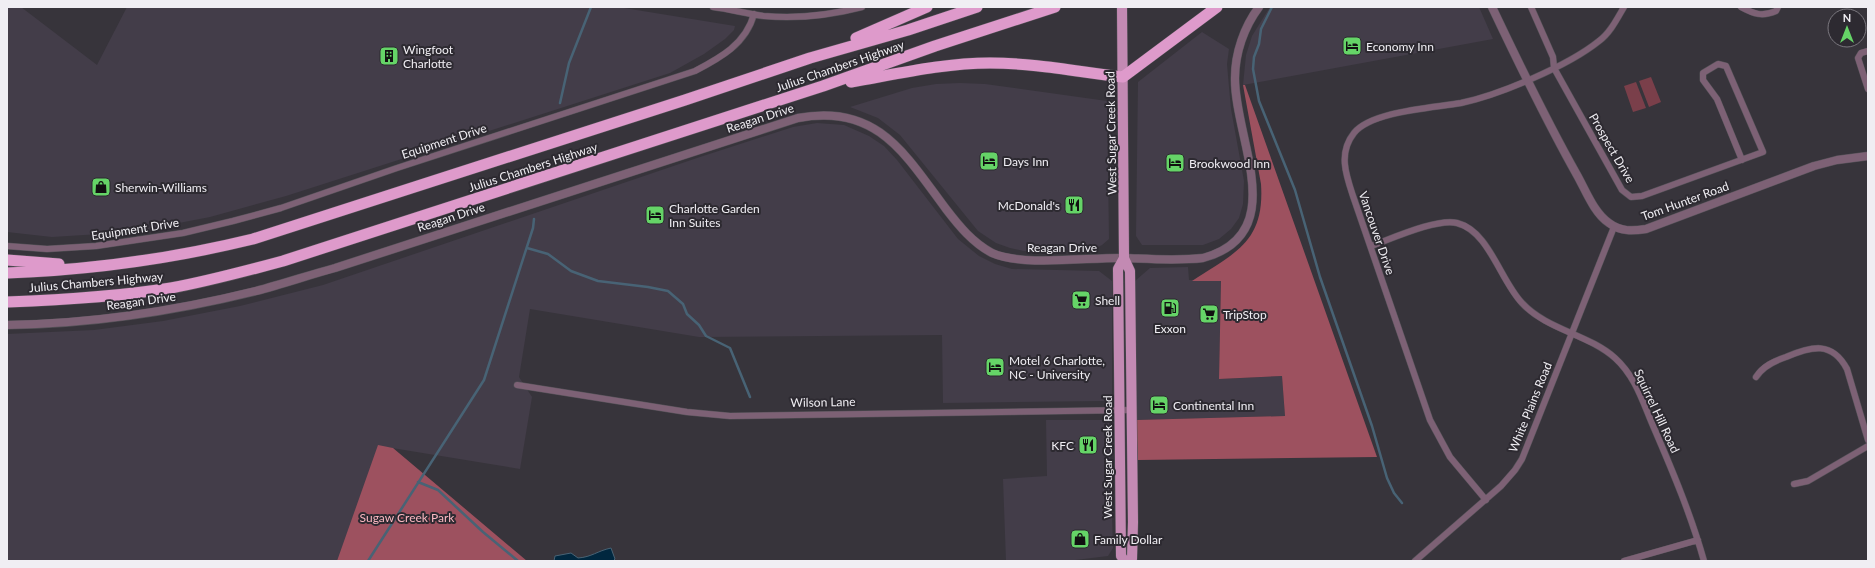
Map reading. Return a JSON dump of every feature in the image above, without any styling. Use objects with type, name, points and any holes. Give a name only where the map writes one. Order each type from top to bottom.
[{"type":"highway","points":[[810,58],[926,7]]},
{"type":"highway","name":"Julius Chambers Highway","points":[[7,273],[120,265],[208,250],[289,228],[810,58],[908,30],[977,7]]},
{"type":"highway","name":"Julius Chambers Highway","points":[[7,302],[71,299],[127,294],[170,288],[238,274],[306,254],[823,86],[935,46],[1055,7]]},
{"type":"highway","points":[[823,86],[929,69],[989,63],[1040,65],[1123,77],[1217,7]]},
{"type":"highway","points":[[7,260],[78,265],[120,265]]},
{"type":"main road","name":"West Sugar Creek Road","points":[[1122,7],[1124,258],[1130,271],[1133,522],[1132,558],[1129,561]]},
{"type":"main road","name":"West Sugar Creek Road","points":[[1124,258],[1118,270],[1121,556],[1125,561]]},
{"type":"street","points":[[713,7],[773,16],[816,15],[862,7]]},
{"type":"street","name":"Reagan Drive","points":[[7,325],[46,325],[127,316],[201,304],[258,291],[335,268],[798,118],[813,115],[835,115],[850,118],[864,122],[882,133],[899,149],[970,237],[992,253],[1006,258],[1038,260],[1124,258],[1189,260],[1207,257],[1230,246],[1248,224],[1253,209],[1253,183],[1236,96],[1235,78],[1239,48],[1249,23],[1259,7]]},
{"type":"street","points":[[1492,7],[1543,114],[1596,209],[1605,220],[1614,227]]},
{"type":"street","name":"Prospect Drive","points":[[1531,7],[1553,57],[1554,68],[1622,190],[1631,197],[1642,196],[1742,160],[1763,152],[1726,66],[1718,64],[1703,73],[1703,80],[1717,99],[1742,160]]},
{"type":"street","points":[[1527,80],[1554,68],[1600,41],[1614,25],[1624,7]]},
{"type":"street","points":[[1741,7],[1754,14],[1766,15],[1776,11],[1778,7]]},
{"type":"street","name":"Equipment Drive","points":[[7,246],[47,249],[96,246],[137,241],[226,223],[281,208],[397,168],[695,71],[723,56],[741,40],[749,28],[754,14]]},
{"type":"street","points":[[1868,50],[1861,53],[1858,58],[1868,89]]},
{"type":"street","name":"Vancouver Drive","points":[[1486,500],[1450,457],[1430,420],[1344,168],[1345,151],[1355,132],[1366,123],[1382,117],[1481,98],[1527,80]]},
{"type":"street","name":"Tom Hunter Road","points":[[1614,227],[1629,231],[1646,229],[1814,166],[1837,160],[1868,156]]},
{"type":"street","name":"Squirrel Hill Road","points":[[1370,246],[1436,223],[1454,222],[1464,225],[1480,237],[1508,287],[1522,304],[1546,322],[1597,345],[1614,357],[1624,367],[1635,384],[1691,515],[1704,561]]},
{"type":"street","name":"White Plains Road","points":[[1416,561],[1506,481],[1522,459],[1614,227]]},
{"type":"street","points":[[1756,377],[1771,363],[1800,351],[1816,347],[1831,351],[1843,362],[1847,369],[1868,440]]},
{"type":"street","name":"Wilson Lane","points":[[517,385],[687,412],[730,416],[1131,410]]},
{"type":"street","points":[[1794,484],[1808,481],[1868,446]]},
{"type":"street","points":[[1624,561],[1698,540]]},
{"type":"shaded area","points":[[7,7],[21,7],[97,65],[127,7],[618,7],[735,26],[734,30],[725,39],[704,54],[670,73],[286,196],[210,217],[132,232],[52,237],[7,232]]},
{"type":"shaded area","name":"Economy Inn","points":[[1270,7],[1479,7],[1493,39],[1243,85],[1246,55],[1252,36]]},
{"type":"shaded area","points":[[1202,32],[1229,49],[1227,64],[1229,87],[1231,109],[1244,181],[1243,204],[1239,218],[1231,229],[1219,239],[1203,245],[1142,245],[1136,236],[1138,82]]},
{"type":"shaded area","points":[[1651,77],[1661,102],[1649,107],[1639,81]]},
{"type":"shaded area","points":[[1636,82],[1646,108],[1633,112],[1624,86]]},
{"type":"shaded area","points":[[936,84],[985,84],[1107,101],[1109,239],[1094,249],[1024,251],[996,243],[978,231],[900,135],[878,118],[850,107],[912,88]]},
{"type":"shaded area","points":[[817,123],[844,125],[869,136],[884,146],[897,160],[958,239],[979,256],[995,264],[1012,269],[1099,271],[1112,281],[1112,394],[1110,398],[1105,401],[943,403],[942,335],[699,337],[530,309],[519,377],[532,397],[520,469],[386,447],[344,561],[7,561],[7,334],[94,330],[163,321],[240,306],[323,285],[697,158],[793,127]]},
{"type":"shaded area","points":[[1188,267],[1189,280],[1221,281],[1219,379],[1282,376],[1285,416],[1136,420],[1135,281],[1150,268]]},
{"type":"shaded area","points":[[1046,420],[1109,420],[1113,548],[1108,556],[1067,561],[1006,561],[1003,479],[1047,476]]},
{"type":"green space","points":[[1243,85],[1245,85],[1377,457],[1138,460],[1136,420],[1285,416],[1282,376],[1219,379],[1221,281],[1192,281],[1233,254],[1244,244],[1252,233],[1258,220],[1261,204],[1261,184]]},
{"type":"green space","name":"Sugaw Creek Park","points":[[378,445],[393,448],[527,561],[337,561]]},
{"type":"water","points":[[611,548],[615,559],[613,561],[554,561],[555,556],[571,553],[578,558]]},
{"type":"waterway","points":[[560,103],[569,63],[591,7]]},
{"type":"waterway","points":[[1272,7],[1261,29],[1259,44],[1254,57],[1253,69],[1259,101],[1295,190],[1320,277],[1372,426],[1387,478],[1394,493],[1402,503]]},
{"type":"waterway","points":[[368,561],[484,380],[533,228],[534,219]]},
{"type":"waterway","points":[[527,248],[548,254],[571,271],[598,281],[668,291],[683,304],[687,314],[699,325],[706,336],[730,348],[750,397]]},
{"type":"waterway","points":[[418,482],[438,490],[483,532],[518,561]]},
{"type":"place","name":"Economy Inn","points":[[1352,46]]},
{"type":"place","name":"Wingfoot Charlotte","points":[[389,56]]},
{"type":"place","name":"Days Inn","points":[[989,161]]},
{"type":"place","name":"Brookwood Inn","points":[[1175,163]]},
{"type":"place","name":"Sherwin-Williams","points":[[101,187]]},
{"type":"place","name":"McDonald's","points":[[1074,205]]},
{"type":"place","name":"Charlotte Garden Inn Suites","points":[[655,215]]},
{"type":"place","name":"Shell","points":[[1081,300]]},
{"type":"place","name":"Exxon","points":[[1170,308]]},
{"type":"place","name":"TripStop","points":[[1209,314]]},
{"type":"place","name":"Motel 6 Charlotte, NC - University","points":[[995,367]]},
{"type":"place","name":"Continental Inn","points":[[1159,405]]},
{"type":"place","name":"KFC","points":[[1088,445]]},
{"type":"place","name":"Family Dollar","points":[[1080,539]]}]
